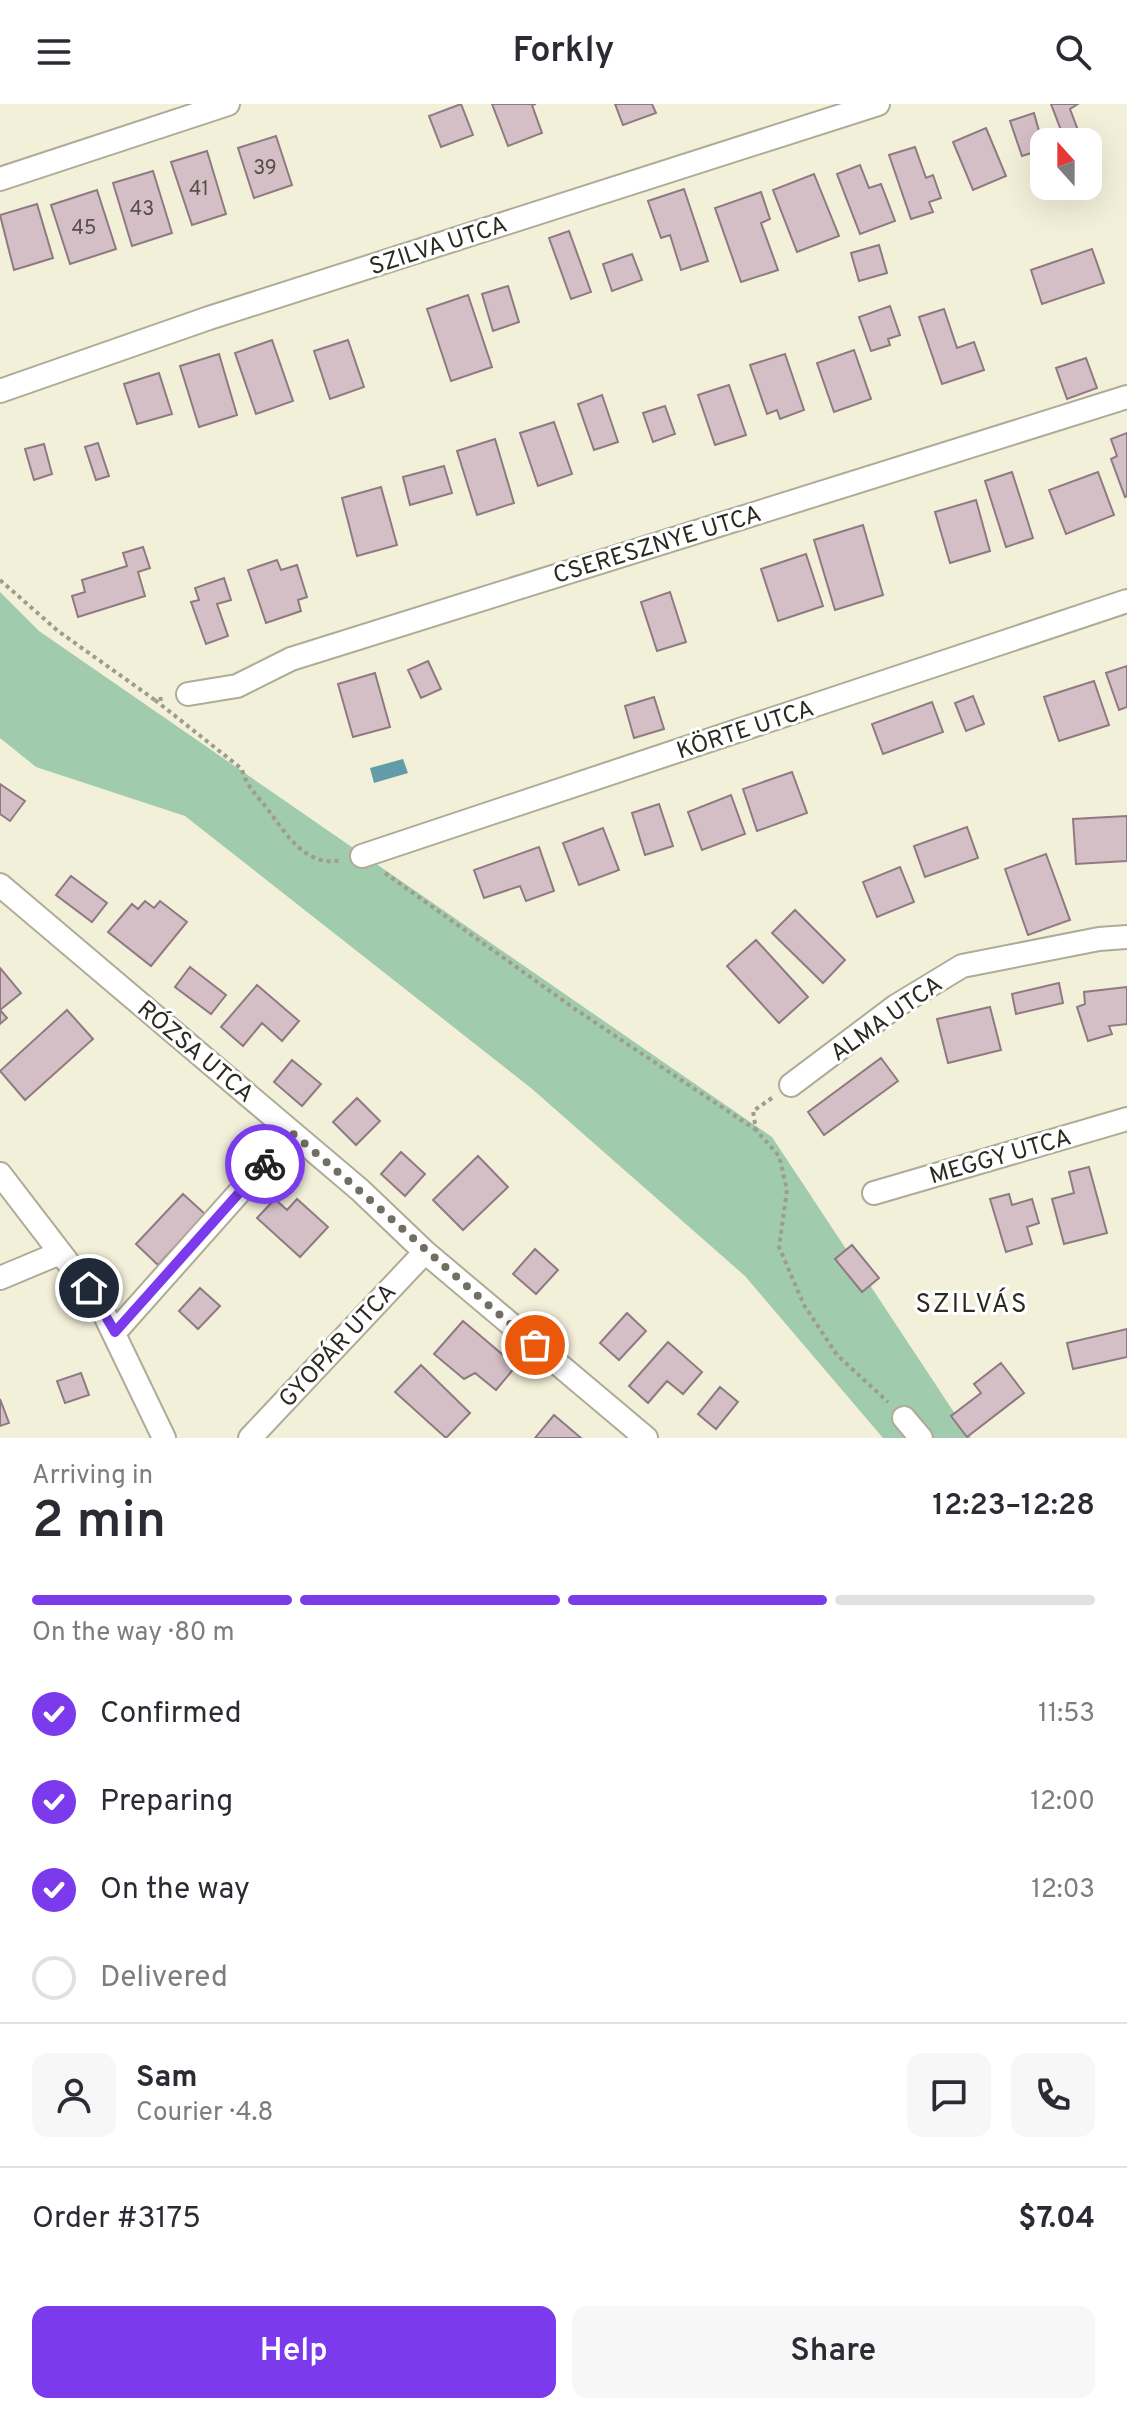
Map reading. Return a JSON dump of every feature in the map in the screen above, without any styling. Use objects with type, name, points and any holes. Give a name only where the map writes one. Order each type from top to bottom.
[{"type":"street","points":[[0,179],[228,104]]},
{"type":"street","name":"SZILVA UTCA","points":[[0,391],[225,313],[878,104]]},
{"type":"street","name":"CSERESZNYE UTCA","points":[[188,694],[237,686],[291,659],[1127,397]]},
{"type":"street","name":"KÖRTE UTCA","points":[[362,856],[1127,601]]},
{"type":"street","name":"RÓZSA UTCA","points":[[0,885],[360,1190],[425,1252],[646,1438]]},
{"type":"street","name":"ALMA UTCA","points":[[791,1085],[896,1006],[962,966],[1099,939],[1127,937]]},
{"type":"street","name":"MEGGY UTCA","points":[[874,1193],[1127,1119]]},
{"type":"street","points":[[115,1332],[292,1133]]},
{"type":"street","points":[[0,1174],[89,1288],[115,1332],[164,1438]]},
{"type":"street","name":"GYOPÁR UTCA","points":[[250,1438],[425,1252]]},
{"type":"street","points":[[0,1278],[60,1253]]},
{"type":"street","points":[[904,1418],[921,1438]]},
{"type":"path","points":[[0,580],[58,631],[155,700],[242,769],[246,783],[284,835],[310,857],[333,862],[362,856],[575,1009],[756,1130],[779,1156],[787,1190],[779,1247],[804,1305],[837,1355],[904,1418]]},
{"type":"path","points":[[155,700],[188,694]]},
{"type":"path","points":[[756,1130],[753,1111],[791,1085]]},
{"type":"green space","points":[[0,592],[39,631],[772,1137],[971,1438],[883,1438],[745,1276],[531,1088],[185,816],[36,767],[0,738]]},
{"type":"water","points":[[403,759],[408,773],[374,783],[370,768]]},
{"type":"building","points":[[461,104],[473,135],[441,147],[429,116]]},
{"type":"building","points":[[492,104],[536,104],[532,105],[542,133],[508,146]]},
{"type":"building","points":[[615,104],[652,104],[656,113],[623,125]]},
{"type":"building","points":[[1051,104],[1078,104],[1070,109],[1077,128],[1060,128]]},
{"type":"building","points":[[1034,113],[1038,128],[1030,128],[1030,153],[1022,156],[1010,121]]},
{"type":"building","points":[[986,128],[1006,176],[973,190],[953,142]]},
{"type":"building","points":[[276,136],[292,185],[254,198],[238,148]]},
{"type":"building","points":[[915,147],[926,178],[933,175],[941,198],[929,202],[933,212],[911,219],[889,155]]},
{"type":"building","points":[[207,151],[226,214],[192,225],[171,162]]},
{"type":"building","points":[[860,165],[869,188],[881,184],[895,221],[860,234],[837,174]]},
{"type":"building","points":[[153,171],[172,233],[132,246],[113,183]]},
{"type":"building","points":[[814,174],[839,236],[797,252],[773,190]]},
{"type":"building","points":[[684,189],[708,261],[681,270],[670,235],[661,238],[648,201]]},
{"type":"building","points":[[97,190],[116,249],[70,264],[51,205]]},
{"type":"building","points":[[761,192],[770,219],[761,223],[778,270],[741,282],[715,208]]},
{"type":"building","points":[[37,204],[53,258],[14,270],[0,215]]},
{"type":"building","points":[[569,231],[591,292],[571,299],[549,238]]},
{"type":"building","points":[[879,245],[887,273],[859,281],[851,253]]},
{"type":"building","points":[[1092,249],[1104,283],[1042,304],[1031,270]]},
{"type":"building","points":[[632,254],[642,280],[612,291],[603,264]]},
{"type":"building","points":[[508,286],[519,322],[493,331],[482,294]]},
{"type":"building","points":[[468,295],[492,367],[451,381],[427,309]]},
{"type":"building","points":[[890,306],[900,335],[888,339],[890,345],[871,351],[859,317]]},
{"type":"building","points":[[944,309],[957,348],[974,342],[984,370],[942,384],[919,317]]},
{"type":"building","points":[[272,340],[293,401],[256,414],[235,353]]},
{"type":"building","points":[[348,340],[364,387],[330,399],[314,351]]},
{"type":"building","points":[[854,350],[871,399],[834,412],[817,363]]},
{"type":"building","points":[[219,354],[237,415],[199,427],[180,366]]},
{"type":"building","points":[[785,354],[804,410],[780,419],[777,410],[767,414],[750,365]]},
{"type":"building","points":[[1086,358],[1097,388],[1067,399],[1056,368]]},
{"type":"building","points":[[159,373],[172,414],[137,424],[124,384]]},
{"type":"building","points":[[729,385],[746,435],[715,445],[698,395]]},
{"type":"building","points":[[602,395],[618,442],[594,450],[578,404]]},
{"type":"building","points":[[665,406],[675,434],[653,442],[643,413]]},
{"type":"building","points":[[554,422],[572,474],[538,486],[520,433]]},
{"type":"building","points":[[1127,433],[1125,497],[1111,459],[1117,456],[1111,439]]},
{"type":"building","points":[[495,439],[514,503],[477,515],[457,451]]},
{"type":"building","points":[[98,443],[109,476],[96,480],[85,447]]},
{"type":"building","points":[[44,444],[52,474],[34,480],[25,449]]},
{"type":"building","points":[[444,466],[452,493],[410,505],[403,477]]},
{"type":"building","points":[[1012,472],[1033,538],[1006,547],[985,481]]},
{"type":"building","points":[[1098,472],[1114,515],[1066,534],[1049,490]]},
{"type":"building","points":[[381,487],[397,545],[357,556],[342,498]]},
{"type":"building","points":[[976,500],[990,551],[950,563],[935,512]]},
{"type":"building","points":[[863,525],[883,595],[835,610],[814,540]]},
{"type":"building","points":[[143,547],[150,568],[138,572],[145,596],[78,617],[72,596],[85,592],[82,580],[127,566],[123,553]]},
{"type":"building","points":[[806,554],[823,606],[778,621],[761,569]]},
{"type":"building","points":[[277,560],[281,570],[297,565],[307,597],[298,600],[301,611],[266,623],[248,570]]},
{"type":"building","points":[[224,578],[231,600],[217,604],[228,636],[206,644],[191,602],[199,600],[195,588]]},
{"type":"building","points":[[670,592],[686,642],[657,651],[641,602]]},
{"type":"building","points":[[428,661],[441,689],[421,698],[408,670]]},
{"type":"building","points":[[1127,666],[1127,707],[1119,710],[1106,673]]},
{"type":"building","points":[[375,673],[390,727],[353,737],[338,684]]},
{"type":"building","points":[[1094,681],[1109,725],[1059,741],[1044,697]]},
{"type":"building","points":[[973,696],[984,724],[966,731],[955,703]]},
{"type":"building","points":[[654,697],[664,729],[634,738],[625,706]]},
{"type":"building","points":[[932,702],[943,732],[883,754],[872,724]]},
{"type":"building","points":[[792,772],[807,813],[757,831],[743,789]]},
{"type":"building","points":[[0,784],[25,801],[10,821],[0,814]]},
{"type":"building","points":[[731,795],[745,834],[702,850],[688,812]]},
{"type":"building","points":[[659,804],[673,846],[645,855],[632,813]]},
{"type":"building","points":[[1127,816],[1127,861],[1076,864],[1073,819]]},
{"type":"building","points":[[967,827],[978,858],[925,877],[914,846]]},
{"type":"building","points":[[603,828],[619,870],[579,885],[563,843]]},
{"type":"building","points":[[539,847],[554,891],[526,901],[520,886],[484,898],[474,870]]},
{"type":"building","points":[[1046,854],[1070,920],[1028,935],[1005,869]]},
{"type":"building","points":[[900,867],[914,902],[877,917],[863,882]]},
{"type":"building","points":[[71,876],[107,903],[92,922],[56,895]]},
{"type":"building","points":[[145,901],[154,908],[160,901],[187,922],[151,966],[108,932],[132,904],[138,909]]},
{"type":"building","points":[[795,910],[845,960],[823,983],[772,933]]},
{"type":"building","points":[[756,940],[808,997],[779,1023],[727,966]]},
{"type":"building","points":[[190,967],[226,995],[211,1014],[175,987]]},
{"type":"building","points":[[0,968],[21,993],[0,1010]]},
{"type":"building","points":[[1059,983],[1063,1003],[1016,1014],[1012,994]]},
{"type":"building","points":[[257,985],[299,1021],[282,1041],[262,1023],[243,1046],[221,1027]]},
{"type":"building","points":[[1127,987],[1127,1024],[1109,1026],[1112,1034],[1088,1041],[1077,1007],[1085,1004],[1084,992]]},
{"type":"building","points":[[990,1007],[1001,1050],[948,1063],[937,1019]]},
{"type":"building","points":[[0,1010],[7,1018],[0,1024]]},
{"type":"building","points":[[67,1010],[93,1039],[25,1100],[0,1071]]},
{"type":"building","points":[[881,1058],[898,1081],[824,1135],[808,1112]]},
{"type":"building","points":[[292,1060],[321,1084],[302,1106],[274,1082]]},
{"type":"building","points":[[357,1098],[380,1121],[356,1145],[333,1122]]},
{"type":"building","points":[[401,1152],[425,1174],[405,1196],[381,1174]]},
{"type":"building","points":[[478,1156],[508,1187],[463,1230],[433,1200]]},
{"type":"building","points":[[1089,1167],[1107,1233],[1064,1244],[1052,1199],[1074,1193],[1069,1172]]},
{"type":"building","points":[[183,1194],[205,1214],[158,1265],[136,1244]]},
{"type":"building","points":[[1009,1194],[1012,1205],[1032,1199],[1039,1223],[1027,1227],[1032,1244],[1006,1252],[990,1199]]},
{"type":"building","points":[[275,1199],[287,1210],[297,1199],[328,1227],[300,1257],[257,1218]]},
{"type":"building","points":[[852,1245],[879,1278],[862,1292],[835,1259]]},
{"type":"building","points":[[535,1249],[558,1270],[536,1294],[513,1274]]},
{"type":"building","points":[[200,1288],[220,1306],[198,1329],[179,1311]]},
{"type":"building","points":[[627,1313],[646,1331],[619,1360],[600,1343]]},
{"type":"building","points":[[463,1321],[516,1366],[496,1390],[475,1373],[464,1379],[434,1354]]},
{"type":"building","points":[[1127,1329],[1127,1357],[1073,1369],[1067,1343]]},
{"type":"building","points":[[668,1342],[702,1372],[683,1394],[667,1381],[648,1403],[629,1386]]},
{"type":"building","points":[[1001,1363],[1024,1393],[967,1437],[951,1416],[981,1393],[974,1384]]},
{"type":"building","points":[[421,1365],[470,1413],[446,1438],[395,1392]]},
{"type":"building","points":[[81,1373],[89,1395],[65,1403],[57,1381]]},
{"type":"building","points":[[720,1387],[738,1402],[716,1429],[698,1414]]},
{"type":"building","points":[[0,1399],[9,1423],[0,1426]]},
{"type":"building","points":[[554,1415],[581,1438],[535,1438]]},
{"type":"way so far","points":[[265,1164],[292,1133],[535,1345]]},
{"type":"district","name":"SZILVÁS","points":[[972,1303]]},
{"type":"route","points":[[89,1288],[115,1332],[265,1164]]}]
